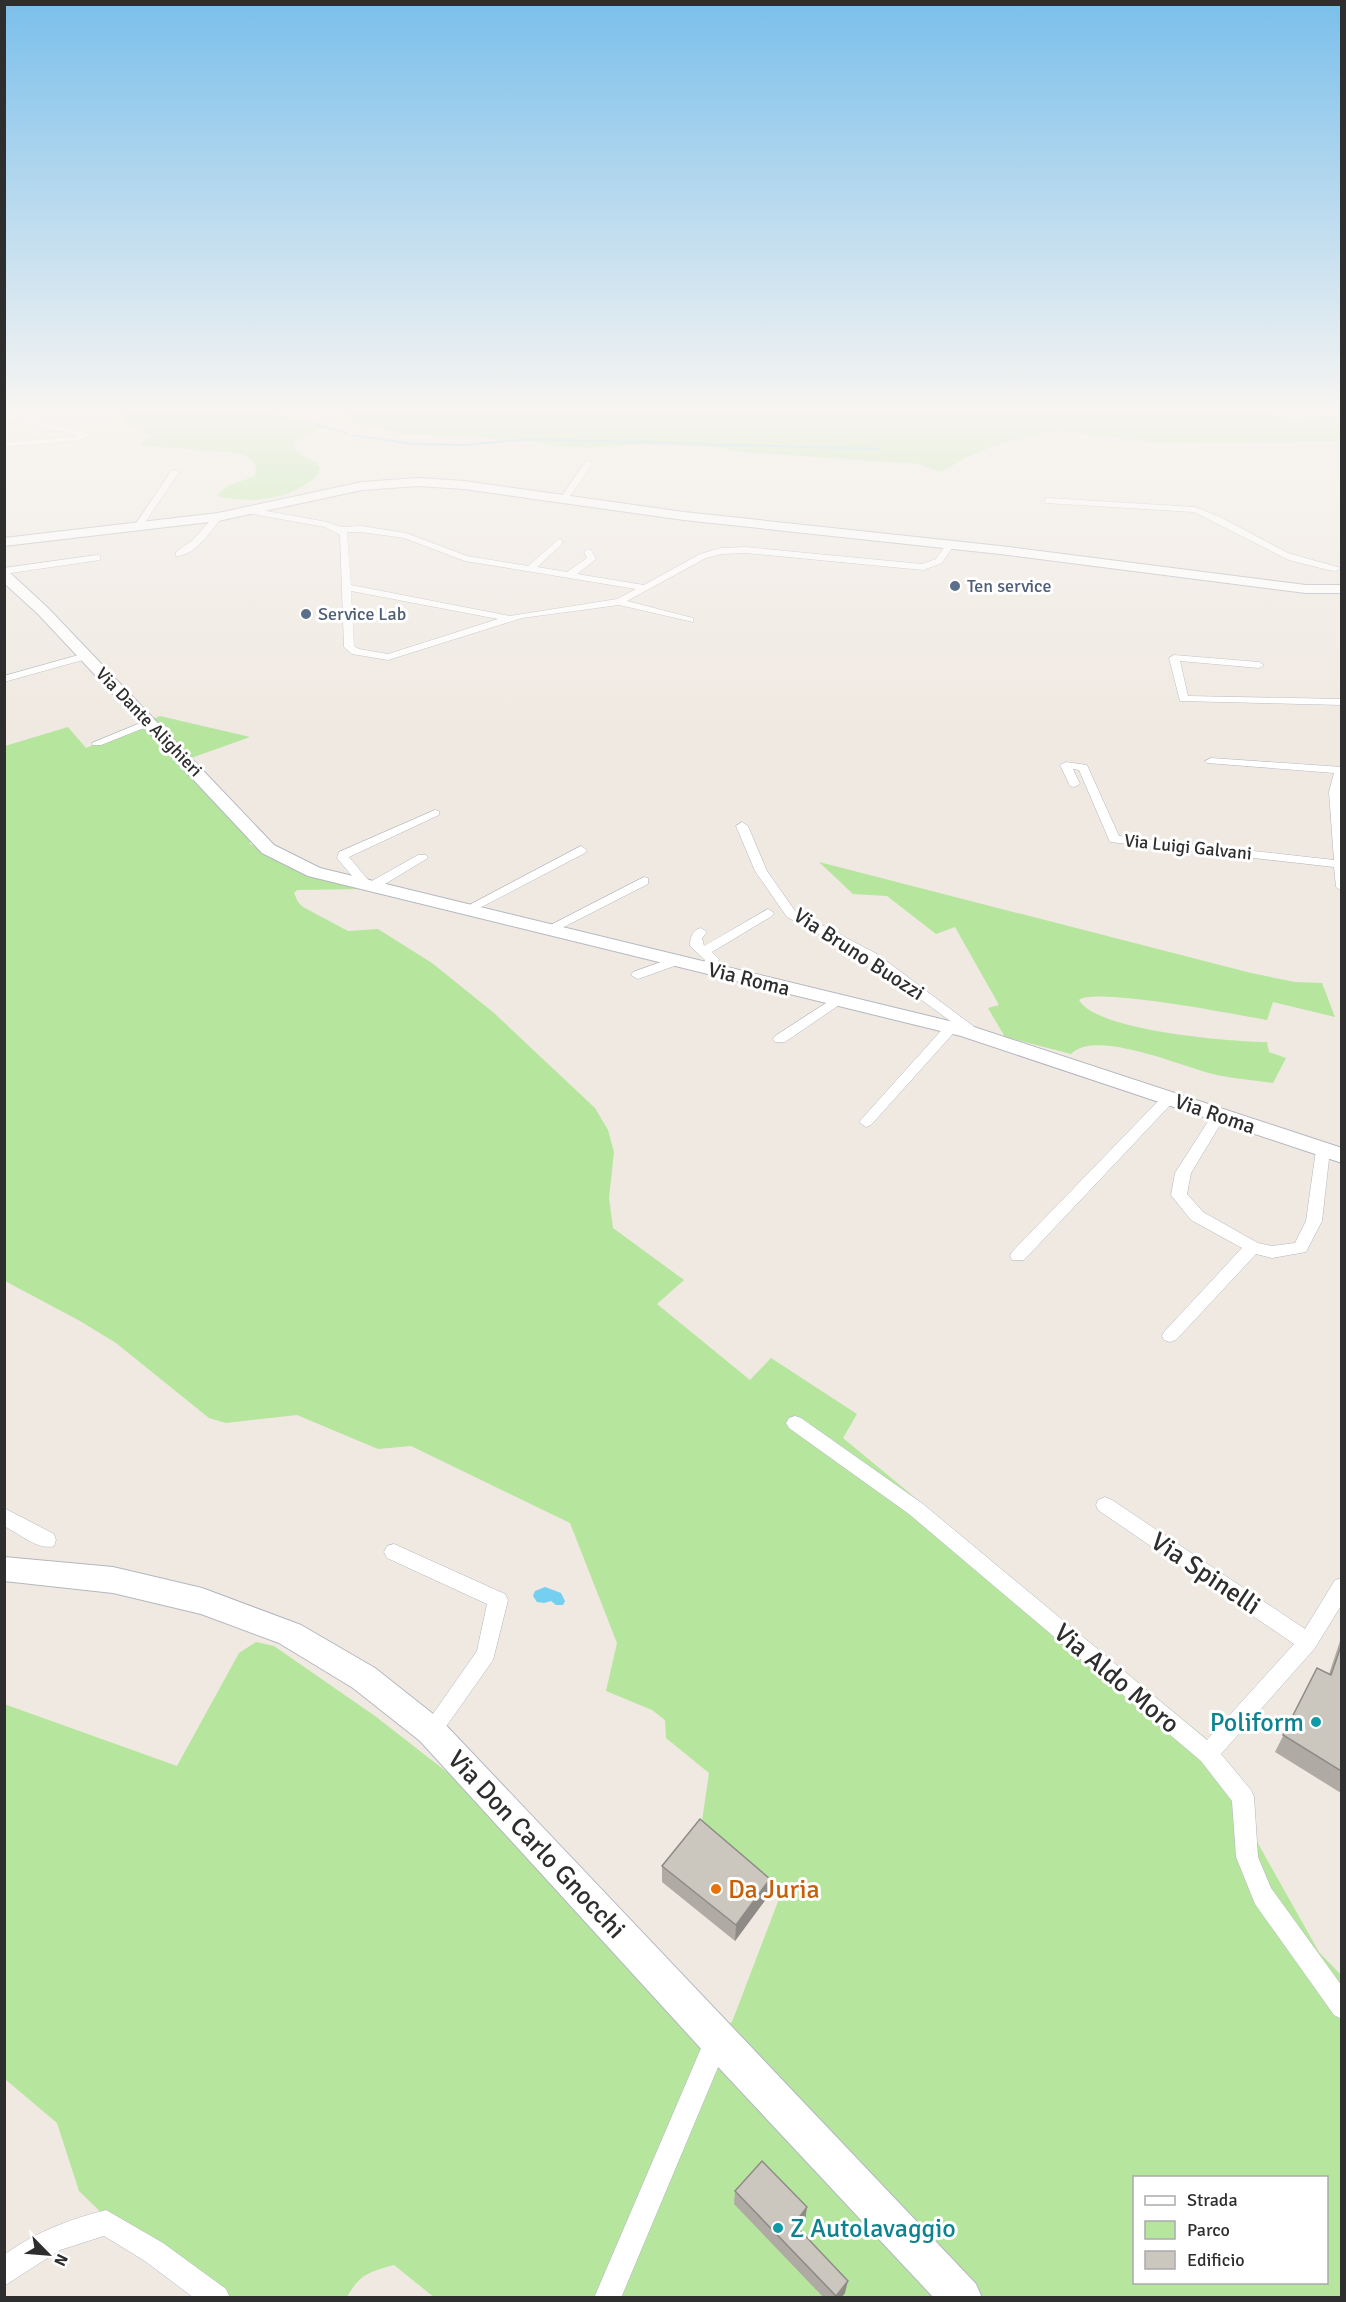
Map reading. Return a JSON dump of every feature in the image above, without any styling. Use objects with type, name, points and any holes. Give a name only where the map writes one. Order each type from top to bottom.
[{"type":"street","points":[[139,525],[144,517]]},
{"type":"street","points":[[4,542],[214,517]]},
{"type":"street","points":[[179,554],[196,542],[218,517]]},
{"type":"street","points":[[285,517],[327,525],[340,530],[361,529],[406,536],[465,558],[647,588]]},
{"type":"street","points":[[696,517],[950,545],[1306,589],[1340,591],[1339,566],[1312,565],[1278,552],[1216,517]]},
{"type":"street","points":[[340,530],[344,534],[349,647],[356,652],[388,657],[401,655],[508,618],[619,602],[703,556],[721,551],[745,550],[923,567],[939,561],[950,545]]},
{"type":"street","points":[[528,570],[559,542]]},
{"type":"street","points":[[567,576],[592,559],[588,552]]},
{"type":"street","points":[[4,573],[98,558]]},
{"type":"street","name":"Via Dante Alighieri","points":[[4,573],[150,722],[268,849],[295,865]]},
{"type":"street","points":[[346,587],[508,618]]},
{"type":"street","points":[[619,602],[690,620]]},
{"type":"street","points":[[4,679],[86,656]]},
{"type":"street","points":[[1259,665],[1174,658],[1185,699],[1341,702]]},
{"type":"street","points":[[97,743],[150,722]]},
{"type":"street","points":[[1211,761],[1341,772]]},
{"type":"street","name":"Via Luigi Galvani","points":[[1074,784],[1066,765],[1083,766],[1114,839],[1340,864]]},
{"type":"street","points":[[1341,772],[1338,775],[1335,792],[1341,887]]},
{"type":"street","points":[[422,858],[369,886],[343,858],[344,855],[435,813]]},
{"type":"street","name":"Via Bruno Buozzi","points":[[742,826],[761,871],[791,914],[872,957],[978,1035]]},
{"type":"street","points":[[466,910],[581,850]]},
{"type":"street","name":"Via Roma","points":[[295,865],[369,886],[675,961],[706,960],[837,1000],[978,1035],[1332,1153]]},
{"type":"street","points":[[547,930],[644,881]]},
{"type":"street","points":[[701,932],[696,938],[696,946],[706,960],[768,914]]},
{"type":"street","points":[[638,975],[675,961]]},
{"type":"street","points":[[780,1039],[837,1000]]},
{"type":"street","points":[[866,1122],[952,1028]]},
{"type":"street","points":[[1018,1256],[1169,1098]]},
{"type":"street","points":[[1219,1115],[1183,1173],[1179,1195],[1197,1216],[1253,1247],[1272,1252],[1300,1248],[1314,1221],[1332,1153]]},
{"type":"street","points":[[1170,1336],[1253,1247]]},
{"type":"street","name":"Via Aldo Moro","points":[[795,1423],[916,1509],[1208,1754],[1243,1797],[1247,1857],[1263,1896],[1341,2007]]},
{"type":"street","name":"Via Spinelli","points":[[1105,1505],[1308,1642]]},
{"type":"street","points":[[4,1516],[47,1539]]},
{"type":"street","points":[[394,1552],[498,1600],[486,1654],[431,1731]]},
{"type":"street","name":"Via Don Carlo Gnocchi","points":[[4,1569],[114,1580],[202,1600],[290,1634],[364,1678],[431,1731],[962,2298]]},
{"type":"street","points":[[1208,1754],[1308,1642],[1341,1586]]},
{"type":"street","points":[[608,2298],[718,2040]]},
{"type":"street","points":[[4,2273],[14,2264],[54,2240],[106,2223],[154,2252],[217,2298]]},
{"type":"green space","points":[[160,716],[250,737],[180,762],[257,841],[249,843],[284,863],[361,889],[297,890],[294,893],[303,907],[348,931],[378,929],[432,963],[494,1013],[595,1108],[608,1130],[614,1152],[609,1198],[613,1228],[684,1280],[657,1304],[750,1380],[771,1358],[857,1414],[843,1438],[1214,1745],[1247,1824],[1319,1952],[1341,1975],[1341,2297],[435,2298],[394,2265],[366,2275],[356,2283],[347,2297],[220,2297],[113,2224],[79,2191],[57,2123],[5,2079],[4,1704],[177,1766],[239,1653],[256,1642],[274,1646],[375,1716],[461,1783],[722,2026],[732,2022],[782,1891],[702,1821],[709,1773],[666,1738],[665,1720],[652,1710],[606,1691],[617,1643],[570,1523],[411,1446],[378,1449],[297,1415],[226,1423],[209,1418],[116,1343],[5,1281],[5,746],[68,727],[86,748]]},
{"type":"green space","points":[[819,862],[1251,973],[1295,982],[1322,983],[1335,1017],[1273,1002],[1267,1020],[1138,999],[1091,997],[1079,1000],[1091,1011],[1111,1020],[1137,1027],[1197,1037],[1267,1042],[1269,1052],[1286,1058],[1273,1083],[1217,1075],[1119,1047],[1100,1045],[1083,1047],[1071,1054],[1005,1037],[988,1008],[999,1005],[955,927],[936,934],[887,896],[853,894]]},
{"type":"water","points":[[545,1587],[561,1593],[565,1601],[563,1605],[556,1605],[551,1601],[537,1602],[533,1596],[535,1591]]},
{"type":"building","name":"Poliform","points":[[1341,1646],[1341,1771],[1283,1735],[1317,1668],[1331,1675]]},
{"type":"building","name":"Da Juria","points":[[700,1819],[770,1879],[736,1925],[662,1866]]},
{"type":"building","name":"Z Autolavaggio","points":[[762,2161],[807,2207],[794,2224],[848,2281],[836,2296],[735,2191]]},
{"type":"place","name":"Ten service","points":[[955,586]]},
{"type":"place","name":"Service Lab","points":[[306,614]]},
{"type":"place","name":"Poliform","points":[[1316,1722]]},
{"type":"place","name":"Da Juria","points":[[716,1889]]},
{"type":"place","name":"Z Autolavaggio","points":[[778,2228]]}]
